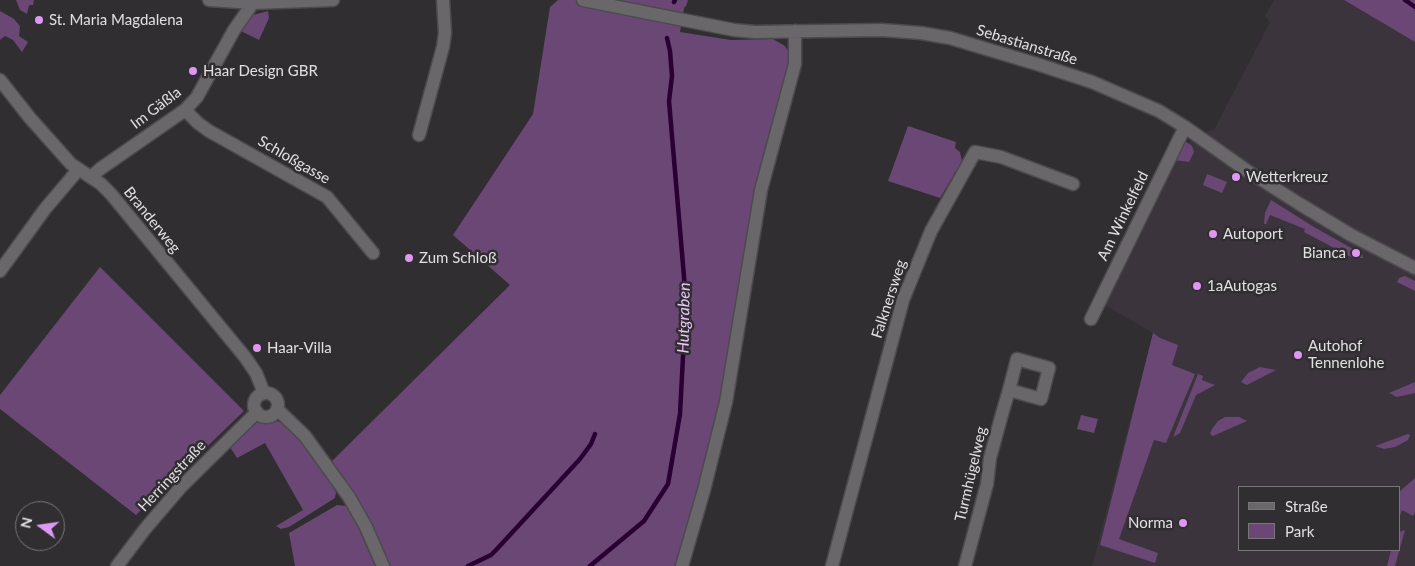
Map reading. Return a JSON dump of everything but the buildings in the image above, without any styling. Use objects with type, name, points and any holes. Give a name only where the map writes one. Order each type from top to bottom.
[{"type":"street","points":[[209,0],[254,2],[333,0]]},
{"type":"street","points":[[419,135],[443,47],[443,0]]},
{"type":"street","name":"Sebastianstraße","points":[[583,0],[734,30],[755,32],[881,30],[921,33],[950,38],[1002,53],[1092,82],[1159,111],[1298,203],[1351,235],[1415,268]]},
{"type":"street","name":"Im Gäßla","points":[[91,177],[185,110],[197,97],[234,30],[254,2]]},
{"type":"street","points":[[682,566],[724,410],[761,190],[796,64],[795,31]]},
{"type":"street","name":"Branderweg","points":[[0,80],[60,153],[78,170],[91,177],[111,194],[245,357],[254,369],[264,393],[274,396],[277,402],[277,409],[305,436],[349,497],[366,527],[383,566]]},
{"type":"street","name":"Schloßgasse","points":[[185,110],[209,131],[327,197],[373,253]]},
{"type":"street","name":"Am Winkelfeld","points":[[1091,319],[1185,127]]},
{"type":"street","name":"Falknersweg","points":[[832,566],[906,292],[931,231],[975,152],[1001,158],[1073,184]]},
{"type":"street","points":[[0,271],[45,209],[78,170]]},
{"type":"street","name":"Turmhügelweg","points":[[965,566],[987,484],[990,458],[1009,390]]},
{"type":"street","points":[[264,393],[255,400],[254,405],[257,412],[266,416],[272,414],[277,409]]},
{"type":"street","name":"Herringstraße","points":[[117,566],[180,488],[257,412]]},
{"type":"shaded area","points":[[1274,0],[1344,0],[1415,42],[1415,566],[1092,566],[1153,333],[1105,305],[1182,146],[1215,128],[1270,22],[1265,16]]},
{"type":"green space","points":[[16,0],[34,0],[33,5],[29,5],[27,14],[20,10]]},
{"type":"green space","points":[[558,0],[688,0],[684,8],[680,32],[731,40],[773,39],[785,46],[788,51],[787,69],[763,155],[750,216],[719,404],[708,451],[675,566],[389,566],[331,462],[510,285],[453,235],[533,114],[550,7]]},
{"type":"green space","points":[[1344,0],[1415,0],[1415,42]]},
{"type":"green space","points":[[0,11],[14,19],[20,26],[19,36],[28,42],[22,52],[13,40],[5,36],[0,40]]},
{"type":"green space","points":[[268,11],[269,18],[259,40],[239,30],[249,16]]},
{"type":"green space","points":[[908,126],[956,142],[955,148],[960,152],[962,161],[940,198],[888,181]]},
{"type":"green space","points":[[1185,141],[1192,146],[1194,152],[1189,162],[1174,160]]},
{"type":"green space","points":[[1207,174],[1227,182],[1222,193],[1203,185]]},
{"type":"green space","points":[[1271,200],[1362,254],[1363,258],[1353,258],[1304,232],[1305,229],[1270,215],[1266,224],[1264,224],[1265,213]]},
{"type":"green space","points":[[100,267],[244,411],[136,515],[0,409],[0,395]]},
{"type":"green space","points":[[1405,276],[1415,281],[1415,291],[1397,282],[1399,278]]},
{"type":"green space","points":[[1153,333],[1178,345],[1172,365],[1195,374],[1166,443],[1154,440],[1119,539],[1158,553],[1155,563],[1100,545]]},
{"type":"green space","points":[[1260,367],[1276,370],[1247,385],[1241,382],[1248,373]]},
{"type":"green space","points":[[1198,374],[1203,376],[1202,380],[1215,385],[1196,395],[1180,433],[1173,437]]},
{"type":"green space","points":[[1415,382],[1415,393],[1397,397],[1389,393]]},
{"type":"green space","points":[[1081,415],[1098,419],[1094,433],[1077,429]]},
{"type":"green space","points":[[1225,417],[1239,417],[1247,421],[1213,436],[1210,434],[1218,421]]},
{"type":"green space","points":[[272,419],[282,423],[293,432],[323,471],[336,492],[335,498],[289,527],[281,529],[276,526],[303,510],[265,443],[237,458],[230,447],[257,422]]},
{"type":"green space","points":[[1408,434],[1410,435],[1408,440],[1395,447],[1384,449],[1375,446]]},
{"type":"green space","points":[[1415,478],[1415,512],[1413,516],[1402,510],[1400,515],[1400,491]]},
{"type":"green space","points":[[337,505],[347,506],[375,566],[295,566],[289,533]]},
{"type":"green space","points":[[1405,530],[1400,548],[1400,532]]},
{"type":"green space","points":[[1391,551],[1399,551],[1395,566],[1387,566]]},
{"type":"waterway","points":[[1405,0],[1415,7]]},
{"type":"waterway","name":"Hutgraben","points":[[590,566],[644,521],[668,484],[680,414],[686,300],[669,101],[672,76],[667,38]]},
{"type":"waterway","points":[[468,566],[491,555],[496,550],[580,459],[591,444],[595,434]]},
{"type":"place","name":"St. Maria Magdalena","points":[[39,20]]},
{"type":"place","name":"Haar Design GBR","points":[[193,71]]},
{"type":"place","name":"Wetterkreuz","points":[[1236,177]]},
{"type":"place","name":"Autoport","points":[[1213,234]]},
{"type":"place","name":"Bianca","points":[[1356,253]]},
{"type":"place","name":"Zum Schloß","points":[[409,258]]},
{"type":"place","name":"1aAutogas","points":[[1197,286]]},
{"type":"place","name":"Haar-Villa","points":[[257,348]]},
{"type":"place","name":"Autohof Tennenlohe","points":[[1298,355]]},
{"type":"place","name":"Norma","points":[[1183,523]]}]
